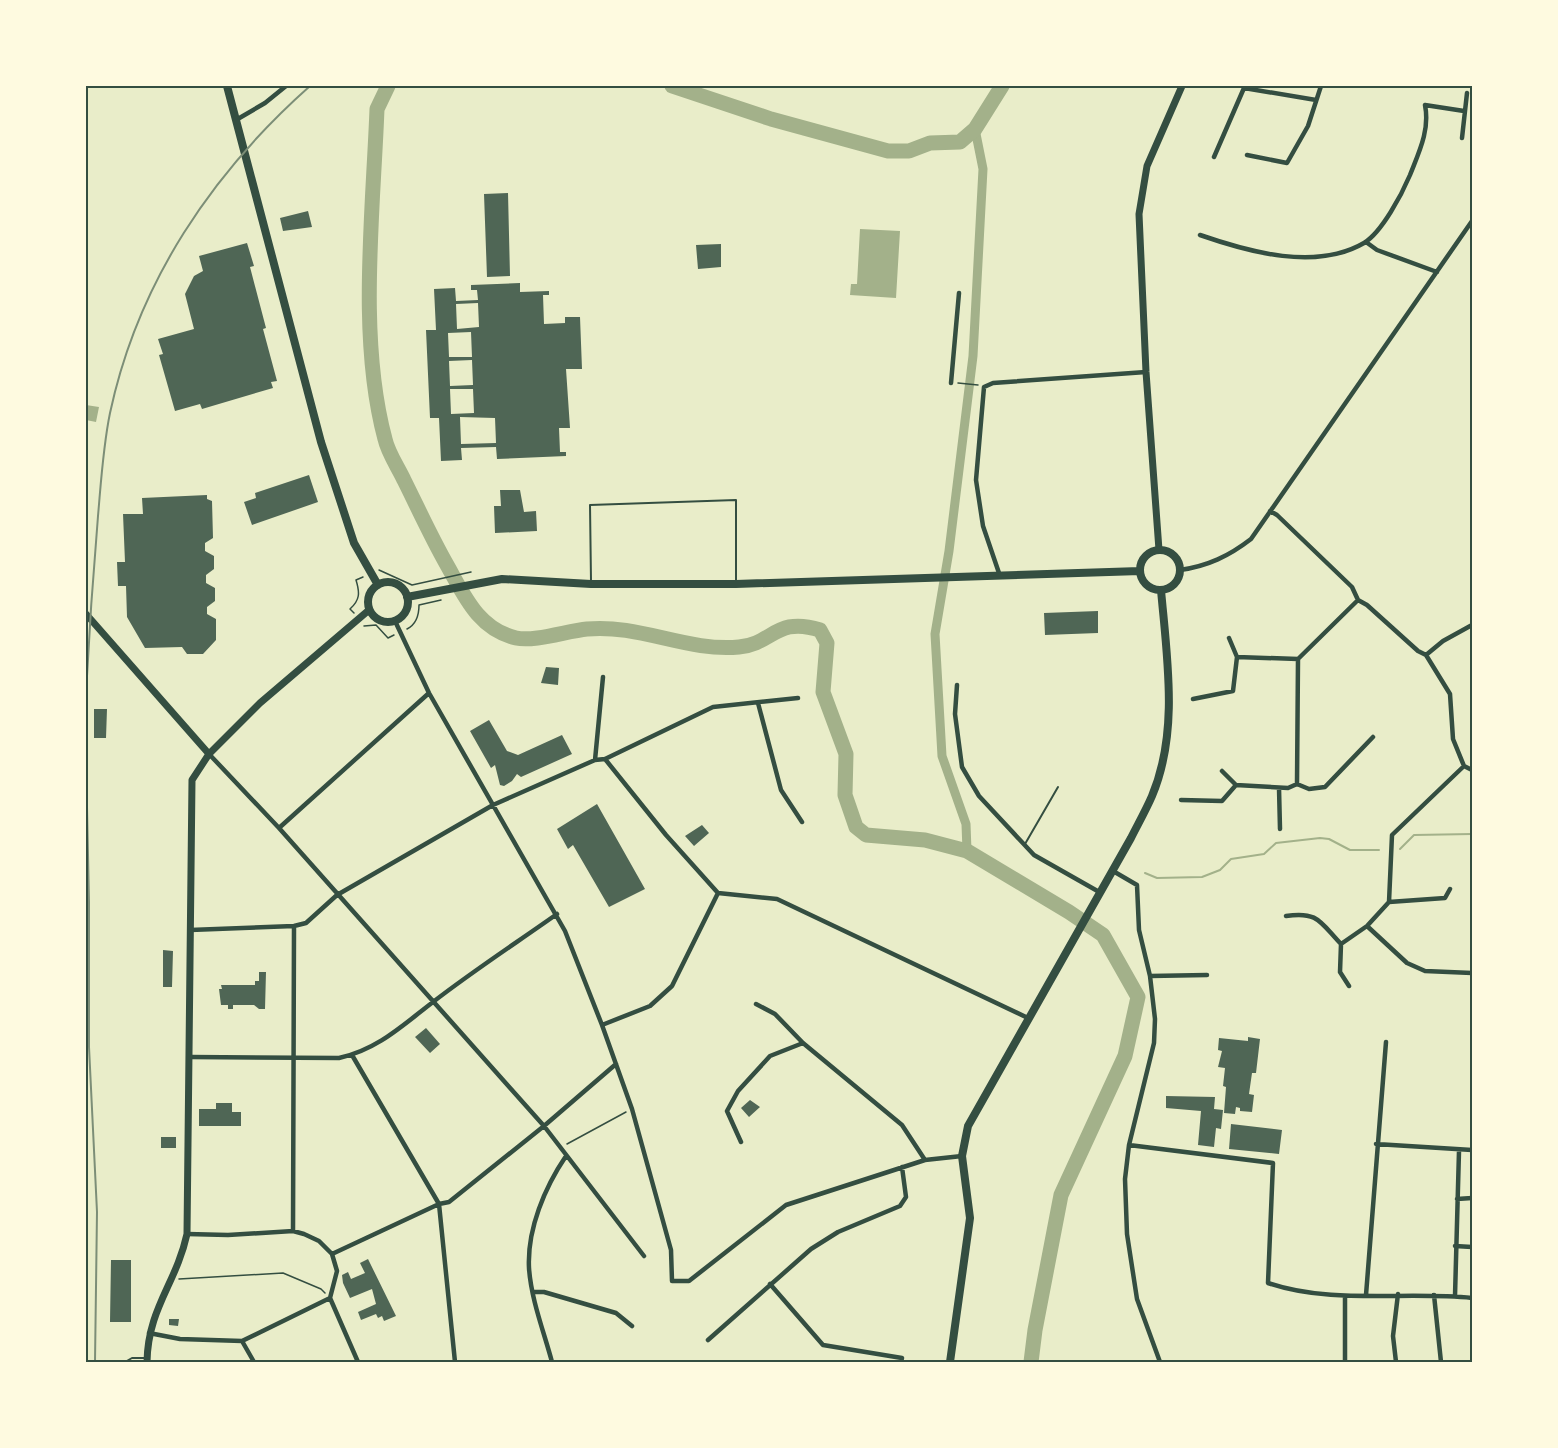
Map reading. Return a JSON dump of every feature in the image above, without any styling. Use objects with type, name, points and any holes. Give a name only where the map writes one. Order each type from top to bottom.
[{"type":"main road","points":[[227,86],[321,442],[354,543],[378,585]]},
{"type":"main road","points":[[1159,550],[1146,372],[1139,232],[1141,191],[1147,166],[1182,86]]},
{"type":"main road","points":[[1159,550],[1171,554],[1180,570],[1176,581],[1161,590],[1149,587],[1140,571],[1145,556],[1159,550]]},
{"type":"main road","points":[[406,597],[476,582],[502,579],[591,584],[736,584],[1140,571]]},
{"type":"main road","points":[[393,584],[403,590],[406,597],[406,609],[395,621],[380,621],[369,610],[369,596],[378,585],[393,584]]},
{"type":"main road","points":[[950,1362],[970,1218],[962,1156],[968,1126],[1113,871],[1152,796],[1161,767],[1169,692],[1161,590]]},
{"type":"main road","points":[[147,1360],[149,1333],[158,1306],[177,1269],[187,1234],[191,788],[198,768],[209,754],[260,703],[357,617],[369,610]]},
{"type":"main road","points":[[86,614],[209,754]]},
{"type":"street","points":[[235,121],[265,103],[286,86]]},
{"type":"street","points":[[1247,155],[1287,163],[1308,126],[1321,86]]},
{"type":"street","points":[[1214,157],[1244,88],[1316,100]]},
{"type":"street","points":[[1462,138],[1467,93]]},
{"type":"street","points":[[1200,235],[1229,245],[1322,258],[1366,242],[1384,221],[1404,190],[1428,120],[1425,105],[1464,111]]},
{"type":"street","points":[[1180,570],[1205,566],[1232,554],[1251,539],[1473,221]]},
{"type":"street","points":[[1366,242],[1377,250],[1437,272]]},
{"type":"street","points":[[951,383],[959,293]]},
{"type":"street","points":[[1000,576],[983,526],[976,480],[984,387],[993,383],[1146,372]]},
{"type":"street","points":[[1270,511],[1277,515],[1352,587],[1358,600],[1367,604],[1418,651],[1426,655],[1450,694],[1453,739],[1464,766],[1473,770]]},
{"type":"street","points":[[1297,784],[1298,659],[1358,600]]},
{"type":"street","points":[[395,621],[429,693],[557,914],[602,1025],[632,1109],[671,1250],[672,1281],[689,1281],[786,1205],[925,1160],[962,1156]]},
{"type":"street","points":[[1426,655],[1443,641],[1473,625]]},
{"type":"street","points":[[1193,699],[1233,691],[1237,657],[1229,638]]},
{"type":"street","points":[[1237,657],[1298,659]]},
{"type":"street","points":[[595,760],[603,677]]},
{"type":"street","points":[[957,685],[955,714],[962,766],[979,796],[1034,855],[1101,893]]},
{"type":"street","points":[[279,828],[429,693]]},
{"type":"street","points":[[190,930],[294,926],[306,923],[338,895],[493,805],[595,760],[605,759],[713,707],[798,698]]},
{"type":"street","points":[[758,703],[782,790],[802,822]]},
{"type":"street","points":[[1222,771],[1236,785],[1279,788],[1297,784],[1309,789],[1325,787],[1373,737]]},
{"type":"street","points":[[209,754],[279,828],[544,1126],[644,1256]]},
{"type":"street","points":[[605,759],[666,835],[718,893],[777,899],[1028,1018]]},
{"type":"street","points":[[1341,944],[1367,926],[1389,902],[1392,836],[1464,766]]},
{"type":"street","points":[[1182,800],[1222,801],[1236,785]]},
{"type":"street","points":[[1279,788],[1280,829]]},
{"type":"street","points":[[1113,871],[1137,885],[1139,930],[1150,976],[1155,1019],[1154,1043],[1129,1145],[1125,1179],[1131,1276],[1160,1362]]},
{"type":"street","points":[[1389,902],[1445,898],[1450,889]]},
{"type":"street","points":[[602,1025],[650,1006],[672,986],[718,893]]},
{"type":"street","points":[[1286,916],[1305,913],[1313,915],[1341,944],[1340,972],[1349,986]]},
{"type":"street","points":[[190,1057],[295,1058],[352,1055],[392,1035],[433,1002],[557,914]]},
{"type":"street","points":[[292,1231],[295,1058],[294,926]]},
{"type":"street","points":[[1367,926],[1407,963],[1425,971],[1473,973]]},
{"type":"street","points":[[1150,976],[1208,975]]},
{"type":"street","points":[[756,1004],[775,1014],[803,1043],[903,1125],[925,1160]]},
{"type":"street","points":[[1366,1295],[1376,1143],[1386,1042]]},
{"type":"street","points":[[741,1142],[728,1111],[738,1091],[770,1056],[803,1043]]},
{"type":"street","points":[[352,1055],[440,1204],[455,1362]]},
{"type":"street","points":[[332,1254],[440,1204],[449,1202],[544,1126],[615,1064]]},
{"type":"street","points":[[1376,1143],[1459,1151],[1473,1150]]},
{"type":"street","points":[[1129,1145],[1273,1163],[1268,1283],[1283,1288],[1346,1296],[1398,1294],[1473,1298]]},
{"type":"street","points":[[1455,1296],[1459,1151]]},
{"type":"street","points":[[552,1362],[529,1270],[530,1250],[537,1215],[557,1169],[566,1156]]},
{"type":"street","points":[[708,1340],[738,1316],[770,1284],[811,1249],[838,1232],[900,1206],[906,1197],[902,1167]]},
{"type":"street","points":[[1457,1198],[1473,1198]]},
{"type":"street","points":[[187,1234],[228,1235],[292,1231],[319,1241],[332,1254],[337,1271],[330,1298],[358,1362]]},
{"type":"street","points":[[1455,1246],[1473,1247]]},
{"type":"street","points":[[770,1284],[823,1345],[902,1358],[902,1362]]},
{"type":"street","points":[[534,1292],[544,1292],[616,1313],[632,1326]]},
{"type":"street","points":[[1396,1362],[1393,1336],[1398,1294]]},
{"type":"street","points":[[1434,1295],[1441,1362]]},
{"type":"street","points":[[1345,1362],[1346,1296]]},
{"type":"street","points":[[149,1333],[180,1339],[242,1341],[330,1298]]},
{"type":"street","points":[[242,1341],[254,1362]]},
{"type":"lane","points":[[591,584],[590,505],[736,500],[736,584]]},
{"type":"lane","points":[[1024,846],[1058,787]]},
{"type":"lane","points":[[125,1362],[132,1358],[147,1360]]},
{"type":"path","points":[[958,383],[975,385]]},
{"type":"path","points":[[446,598],[419,605],[419,615],[413,626],[388,638],[376,625],[365,627],[350,609],[356,604],[360,595],[356,580],[381,569],[412,585],[471,572]]},
{"type":"path","points":[[561,1147],[632,1109]]},
{"type":"path","points":[[181,1278],[283,1273],[321,1289],[330,1298]]},
{"type":"shaded area","points":[[860,229],[900,231],[896,298],[850,295],[851,284],[857,284]]},
{"type":"shaded area","points":[[86,405],[99,407],[96,422],[86,420]]},
{"type":"building","points":[[508,193],[510,276],[487,277],[484,194]]},
{"type":"building","points":[[308,211],[312,227],[283,231],[280,218]]},
{"type":"building","points":[[247,243],[254,266],[250,267],[266,328],[263,329],[277,381],[271,382],[273,388],[202,409],[200,404],[175,411],[159,355],[163,354],[158,339],[194,329],[185,294],[194,276],[203,271],[199,256]]},
{"type":"building","points":[[721,244],[721,267],[698,269],[696,245]]},
{"type":"building","points":[[520,283],[520,292],[549,291],[549,295],[543,295],[544,324],[565,323],[565,317],[580,317],[582,369],[566,369],[570,428],[559,428],[560,452],[566,452],[566,456],[497,459],[496,447],[461,448],[462,460],[441,461],[439,418],[430,418],[426,330],[436,330],[434,289],[455,288],[456,301],[478,300],[477,290],[471,290],[471,285]],"holes":[[[478,303],[479,327],[457,329],[456,304]],[[471,332],[472,357],[449,357],[448,333]],[[472,360],[473,385],[450,386],[449,361]],[[450,389],[473,389],[474,413],[451,414]],[[460,417],[495,418],[496,443],[461,444]]]},
{"type":"building","points":[[309,475],[318,502],[252,525],[244,502],[256,498],[255,493]]},
{"type":"building","points":[[500,490],[520,490],[524,512],[536,511],[537,531],[495,533],[494,506],[501,506]]},
{"type":"building","points":[[207,495],[207,499],[212,501],[213,538],[205,543],[205,551],[214,556],[214,569],[206,575],[206,583],[215,588],[215,601],[207,607],[207,614],[216,619],[216,640],[203,654],[187,654],[182,647],[145,648],[127,617],[126,586],[118,586],[117,562],[125,562],[123,514],[143,514],[142,498]]},
{"type":"building","points":[[1098,611],[1098,633],[1045,635],[1044,613]]},
{"type":"building","points":[[546,667],[559,668],[558,685],[541,683]]},
{"type":"building","points":[[94,709],[107,709],[106,738],[94,738]]},
{"type":"building","points":[[489,720],[507,751],[518,755],[562,735],[572,754],[521,777],[517,774],[512,781],[504,786],[500,785],[495,765],[491,768],[470,731]]},
{"type":"building","points":[[597,804],[645,889],[609,907],[573,845],[568,849],[557,829]]},
{"type":"building","points":[[702,825],[709,833],[694,846],[685,836]]},
{"type":"building","points":[[163,950],[173,951],[172,987],[163,987]]},
{"type":"building","points":[[259,972],[266,972],[265,1009],[259,1009],[254,1005],[233,1005],[233,1009],[228,1009],[228,1005],[221,1005],[219,989],[222,989],[221,985],[255,985],[255,981],[259,981]]},
{"type":"building","points":[[426,1028],[440,1044],[430,1053],[415,1037]]},
{"type":"building","points":[[1248,1037],[1260,1039],[1256,1073],[1252,1073],[1249,1094],[1254,1095],[1252,1112],[1240,1111],[1240,1108],[1236,1107],[1235,1114],[1224,1113],[1225,1068],[1218,1067],[1222,1051],[1218,1050],[1219,1038],[1248,1041]]},
{"type":"building","points":[[1166,1096],[1215,1097],[1214,1109],[1223,1110],[1221,1129],[1216,1128],[1214,1147],[1198,1145],[1201,1111],[1166,1108]]},
{"type":"building","points":[[750,1100],[760,1107],[749,1117],[741,1108]]},
{"type":"building","points":[[216,1103],[232,1103],[232,1112],[241,1112],[241,1126],[199,1126],[199,1109],[216,1109]]},
{"type":"building","points":[[1231,1124],[1282,1130],[1279,1154],[1229,1149]]},
{"type":"building","points":[[161,1137],[176,1137],[176,1148],[161,1148]]},
{"type":"building","points":[[368,1259],[396,1316],[384,1321],[382,1316],[378,1318],[376,1314],[361,1320],[358,1312],[376,1304],[372,1289],[350,1298],[343,1283],[342,1275],[348,1272],[351,1279],[365,1273],[360,1263]]},
{"type":"building","points":[[111,1260],[131,1260],[131,1322],[110,1322]]},
{"type":"building","points":[[169,1319],[179,1319],[178,1326],[169,1325]]},
{"type":"waterway","points":[[388,86],[377,109],[369,276],[372,360],[377,400],[386,444],[391,455],[441,554],[466,599],[482,619],[503,634],[523,639],[587,629],[607,629],[626,630],[701,646],[720,647],[750,645],[784,628],[794,626],[820,630],[827,643],[823,692],[846,754],[845,795],[856,827],[866,835],[925,840],[967,851],[1069,912],[1103,935],[1138,997],[1125,1056],[1061,1195],[1031,1362]]},
{"type":"waterway","points":[[672,86],[771,119],[888,151],[909,151],[930,143],[960,142],[975,129],[1002,86]]},
{"type":"waterway","points":[[967,851],[966,824],[942,756],[935,634],[949,551],[973,356],[983,169],[975,129]]},
{"type":"waterway","points":[[1400,849],[1414,835],[1472,834]]},
{"type":"waterway","points":[[1145,873],[1157,878],[1202,877],[1220,870],[1231,859],[1264,854],[1276,843],[1320,838],[1329,839],[1350,850],[1379,850]]},
{"type":"railway","points":[[86,693],[94,560],[106,439],[110,413],[123,365],[139,319],[160,275],[184,233],[211,193],[241,155],[310,86]]},
{"type":"railway","points":[[86,760],[89,1047],[97,1212],[95,1362]]}]
